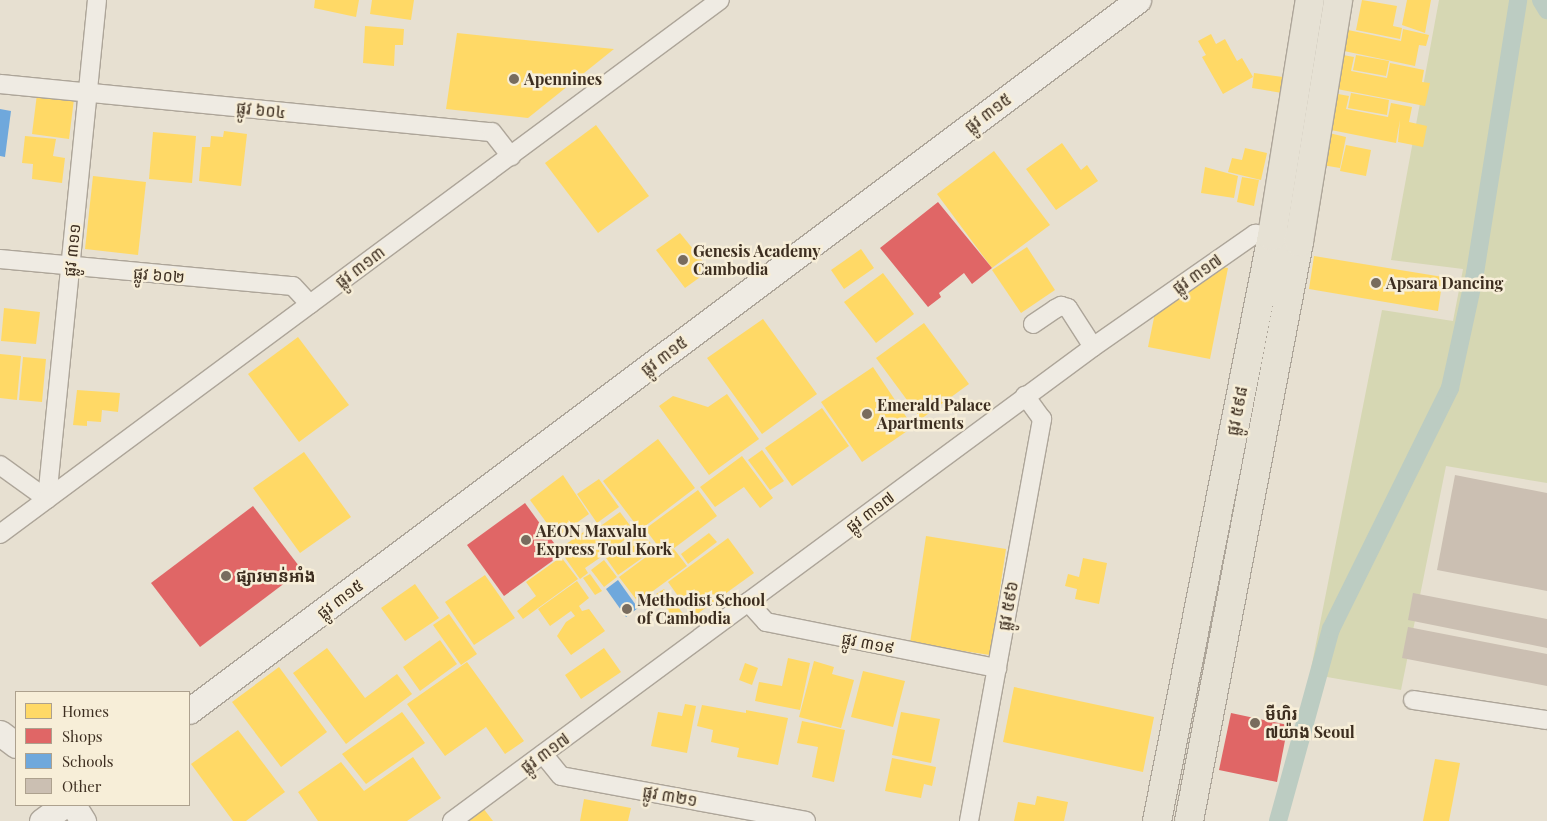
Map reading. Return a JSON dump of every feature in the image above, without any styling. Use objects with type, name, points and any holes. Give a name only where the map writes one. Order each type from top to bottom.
[{"type":"main road","name":"ផ្លូវ ៥៩៨","points":[[1157,821],[1272,236],[1310,0]]},
{"type":"main road","name":"ផ្លូវ ៥៩៨","points":[[1189,821],[1299,242],[1338,0]]},
{"type":"main road","points":[[1191,649],[1220,656]]},
{"type":"street","name":"ផ្លូវ ៣១១","points":[[47,499],[97,0]]},
{"type":"street","name":"ផ្លូវ ៣១៣","points":[[0,534],[720,0]]},
{"type":"street","name":"ផ្លូវ ៣១៥","points":[[190,711],[1138,0]]},
{"type":"street","name":"ផ្លូវ ៦០៤","points":[[0,84],[492,132],[511,156]]},
{"type":"street","name":"ផ្លូវ ៣១៧","points":[[452,821],[1026,396],[1254,234],[1299,242]]},
{"type":"street","name":"ផ្លូវ ៦០២","points":[[0,259],[70,267],[293,286],[310,304]]},
{"type":"street","points":[[1033,324],[1055,309],[1062,306],[1068,308],[1093,347]]},
{"type":"street","name":"ផ្លូវ ៥៩៦","points":[[969,821],[1042,420],[1026,396]]},
{"type":"street","points":[[0,465],[47,499]]},
{"type":"street","name":"ផ្លូវ ៣១៩","points":[[748,602],[766,622],[997,668]]},
{"type":"street","points":[[1413,700],[1547,720]]},
{"type":"street","points":[[0,733],[15,744]]},
{"type":"street","name":"ផ្លូវ ៣២១","points":[[543,754],[561,776],[806,821]]},
{"type":"street","points":[[42,821],[63,806]]},
{"type":"street","points":[[74,806],[83,821]]},
{"type":"green space","points":[[1439,0],[1547,0],[1547,483],[1446,466],[1401,690],[1310,674],[1382,310],[1453,321],[1463,269],[1391,260]]},
{"type":"building: Homes","points":[[315,0],[359,0],[356,17],[314,8]]},
{"type":"building: Homes","points":[[372,0],[414,0],[411,20],[370,14]]},
{"type":"building: Homes","points":[[1362,0],[1397,6],[1393,26],[1402,28],[1400,39],[1356,30]]},
{"type":"building: Homes","points":[[1407,0],[1431,0],[1425,33],[1402,25]]},
{"type":"building: Homes","points":[[365,26],[404,29],[403,45],[395,45],[394,66],[363,63]]},
{"type":"building: Homes","points":[[1403,29],[1429,35],[1426,46],[1419,45],[1415,66],[1344,51],[1348,30],[1401,41]]},
{"type":"building: Homes","name":"Apennines","points":[[457,33],[614,49],[528,118],[446,109]]},
{"type":"building: Homes","points":[[1211,34],[1216,44],[1225,39],[1237,61],[1242,58],[1253,77],[1223,94],[1202,57],[1206,55],[1198,41]]},
{"type":"building: Homes","points":[[1343,55],[1354,57],[1351,71],[1387,78],[1390,63],[1424,70],[1422,82],[1430,83],[1425,106],[1337,89]]},
{"type":"building: Homes","points":[[1356,55],[1389,61],[1386,76],[1353,70]]},
{"type":"building: Homes","points":[[1254,73],[1283,77],[1282,93],[1252,88]]},
{"type":"building: Homes","points":[[1351,93],[1389,100],[1387,115],[1348,108]]},
{"type":"building: Homes","points":[[37,94],[74,99],[69,139],[32,134]]},
{"type":"building: Homes","points":[[1338,94],[1349,96],[1346,109],[1388,117],[1391,103],[1412,107],[1409,122],[1427,126],[1423,147],[1398,142],[1400,120],[1396,143],[1331,130]]},
{"type":"building: Homes","points":[[596,125],[649,196],[598,233],[545,163]]},
{"type":"building: Homes","points":[[224,131],[247,134],[241,186],[199,181],[202,147],[210,147],[211,136],[223,137]]},
{"type":"building: Homes","points":[[153,132],[196,136],[192,183],[149,179]]},
{"type":"building: Homes","points":[[1329,133],[1346,137],[1340,168],[1322,165]]},
{"type":"building: Homes","points":[[25,136],[56,139],[53,156],[65,158],[62,183],[32,179],[33,164],[22,163]]},
{"type":"building: Homes","points":[[1062,143],[1081,170],[1087,165],[1098,181],[1056,210],[1026,169]]},
{"type":"building: Homes","points":[[1346,145],[1371,150],[1366,176],[1340,171]]},
{"type":"building: Homes","points":[[1245,148],[1267,153],[1261,180],[1228,172],[1232,158],[1242,160]]},
{"type":"building: Homes","points":[[994,151],[1050,225],[992,268],[937,194]]},
{"type":"building: Homes","points":[[1205,167],[1238,176],[1234,198],[1201,193]]},
{"type":"building: Homes","points":[[93,176],[146,182],[138,255],[85,249]]},
{"type":"building: Homes","points":[[1242,177],[1259,180],[1254,206],[1237,202]]},
{"type":"building: Homes","name":"Genesis Academy Cambodia","points":[[680,233],[710,270],[685,288],[656,250]]},
{"type":"building: Homes","points":[[1027,247],[1055,290],[1021,313],[992,270]]},
{"type":"building: Homes","points":[[861,249],[874,268],[844,289],[831,270]]},
{"type":"building: Homes","name":"Apsara Dancing","points":[[1314,256],[1443,277],[1438,311],[1309,289]]},
{"type":"building: Homes","points":[[1216,266],[1228,268],[1210,359],[1148,347],[1156,308]]},
{"type":"building: Homes","points":[[883,273],[914,314],[876,343],[844,302]]},
{"type":"building: Homes","points":[[4,308],[40,312],[36,344],[1,341]]},
{"type":"building: Homes","points":[[763,319],[817,394],[762,434],[707,358]]},
{"type":"building: Homes","points":[[924,323],[969,384],[921,419],[876,358]]},
{"type":"building: Homes","points":[[298,337],[349,405],[299,442],[248,374]]},
{"type":"building: Homes","points":[[0,354],[21,356],[17,400],[0,398]]},
{"type":"building: Homes","points":[[23,357],[46,359],[42,402],[19,400]]},
{"type":"building: Homes","name":"Emerald Palace Apartments","points":[[873,367],[913,427],[862,462],[821,402]]},
{"type":"building: Homes","points":[[77,390],[120,393],[118,412],[102,410],[101,422],[87,421],[87,426],[73,425]]},
{"type":"building: Homes","points":[[727,394],[759,439],[709,475],[659,406],[673,396],[708,407]]},
{"type":"building: Homes","points":[[822,408],[849,446],[792,486],[765,448]]},
{"type":"building: Homes","points":[[658,439],[695,488],[640,530],[603,481]]},
{"type":"building: Homes","points":[[762,450],[784,481],[770,490],[748,460]]},
{"type":"building: Homes","points":[[304,452],[351,517],[300,553],[253,488]]},
{"type":"building: Homes","points":[[742,456],[773,498],[760,508],[744,487],[715,507],[700,487]]},
{"type":"building: Homes","points":[[563,475],[589,514],[557,537],[530,500]]},
{"type":"building: Homes","points":[[599,479],[619,507],[597,523],[577,494]]},
{"type":"building: Homes","points":[[698,490],[717,516],[665,555],[645,529]]},
{"type":"building: Homes","points":[[620,512],[635,532],[611,550],[600,537],[610,551],[585,568],[588,573],[580,579],[559,549],[592,526],[595,530]]},
{"type":"building: Homes","points":[[642,532],[655,549],[618,575],[606,558]]},
{"type":"building: Homes","points":[[709,533],[717,542],[688,564],[681,554]]},
{"type":"building: Homes","points":[[926,536],[1006,549],[990,655],[910,643]]},
{"type":"building: Homes","points":[[728,538],[754,573],[693,617],[668,582]]},
{"type":"building: Homes","points":[[658,548],[665,556],[674,549],[687,566],[638,602],[619,577]]},
{"type":"building: Homes","points":[[561,557],[578,579],[523,619],[517,611],[536,596],[526,582]]},
{"type":"building: Homes","points":[[1083,558],[1107,563],[1099,604],[1075,599],[1077,589],[1065,586],[1068,574],[1079,577]]},
{"type":"building: Homes","points":[[604,560],[617,577],[604,587],[591,570]]},
{"type":"building: Homes","points":[[590,574],[602,591],[595,595],[583,578]]},
{"type":"building: Homes","points":[[485,575],[515,618],[474,645],[445,602]]},
{"type":"building: Homes","points":[[577,581],[589,598],[579,606],[582,611],[589,609],[605,631],[571,655],[557,636],[566,622],[575,616],[571,611],[550,626],[538,609]]},
{"type":"building: Homes","points":[[415,584],[439,618],[405,641],[381,608]]},
{"type":"building: Homes","points":[[664,589],[688,620],[679,626],[656,594]]},
{"type":"building: Homes","points":[[449,614],[477,654],[461,665],[433,625]]},
{"type":"building: Homes","points":[[440,640],[457,664],[420,691],[403,667]]},
{"type":"building: Homes","points":[[327,648],[365,698],[397,674],[412,694],[346,744],[293,673]]},
{"type":"building: Homes","points":[[604,648],[621,672],[581,699],[565,675]]},
{"type":"building: Homes","points":[[788,658],[810,663],[800,710],[755,701],[759,682],[782,686]]},
{"type":"building: Homes","points":[[814,661],[834,667],[832,674],[854,680],[841,728],[799,717]]},
{"type":"building: Homes","points":[[467,662],[524,741],[505,754],[486,727],[445,756],[407,704]]},
{"type":"building: Homes","points":[[745,663],[758,668],[752,685],[739,680]]},
{"type":"building: Homes","points":[[279,667],[327,732],[281,767],[232,702]]},
{"type":"building: Homes","points":[[863,671],[905,681],[893,727],[851,717]]},
{"type":"building: Homes","points":[[1014,687],[1154,717],[1143,772],[1003,742]]},
{"type":"building: Homes","points":[[685,704],[696,706],[687,753],[651,746],[658,712],[682,716]]},
{"type":"building: Homes","points":[[702,705],[746,713],[746,710],[788,718],[778,765],[737,757],[739,748],[711,742],[713,730],[697,726]]},
{"type":"building: Homes","points":[[402,712],[425,743],[366,784],[342,754]]},
{"type":"building: Homes","points":[[901,712],[940,719],[931,763],[892,755]]},
{"type":"building: Homes","points":[[802,721],[845,730],[834,782],[812,777],[818,747],[797,743]]},
{"type":"building: Homes","points":[[238,730],[285,792],[246,821],[233,821],[191,764]]},
{"type":"building: Homes","points":[[413,757],[441,798],[407,821],[318,821],[298,792],[341,762],[364,791]]},
{"type":"building: Homes","points":[[892,758],[936,767],[932,786],[924,784],[921,798],[885,791]]},
{"type":"building: Homes","points":[[1435,759],[1460,763],[1449,821],[1423,821]]},
{"type":"building: Homes","points":[[1037,796],[1068,802],[1064,821],[1014,821],[1018,802],[1035,805]]},
{"type":"building: Homes","points":[[584,799],[631,808],[628,821],[580,821]]},
{"type":"building: Homes","points":[[483,808],[493,821],[464,821]]},
{"type":"building: Shops","points":[[938,202],[992,268],[972,284],[964,273],[939,293],[941,297],[928,307],[880,248]]},
{"type":"building: Shops","points":[[525,503],[562,554],[504,596],[467,545]]},
{"type":"building: Shops","name":"ផ្សារមាន់អាំង","points":[[253,506],[302,570],[200,647],[151,583]]},
{"type":"building: Shops","points":[[1231,713],[1288,725],[1277,782],[1219,770]]},
{"type":"building: Schools","points":[[0,109],[11,111],[5,157],[0,156]]},
{"type":"building: Schools","points":[[618,580],[638,608],[626,617],[606,589]]},
{"type":"building: Other","points":[[1455,475],[1547,493],[1547,591],[1437,570]]},
{"type":"building: Other","points":[[1413,593],[1547,619],[1547,648],[1408,620]]},
{"type":"building: Other","points":[[1408,627],[1547,654],[1547,686],[1402,658]]},
{"type":"waterway","points":[[1278,821],[1331,629],[1450,388],[1475,273],[1518,0]]},
{"type":"waterway","points":[[1541,0],[1547,10]]},
{"type":"place","name":"Apennines","points":[[514,79]]},
{"type":"place","name":"Genesis Academy Cambodia","points":[[683,260]]},
{"type":"place","name":"Apsara Dancing","points":[[1376,283]]},
{"type":"place","name":"Emerald Palace Apartments","points":[[867,414]]},
{"type":"place","name":"AEON Maxvalu Express Toul Kork","points":[[526,540]]},
{"type":"place","name":"ផ្សារមាន់អាំង","points":[[226,576]]},
{"type":"place","name":"Methodist School of Cambodia","points":[[627,609]]},
{"type":"place","name":"មីហិរ ៧យ៉ាង Seoul","points":[[1255,723]]}]
